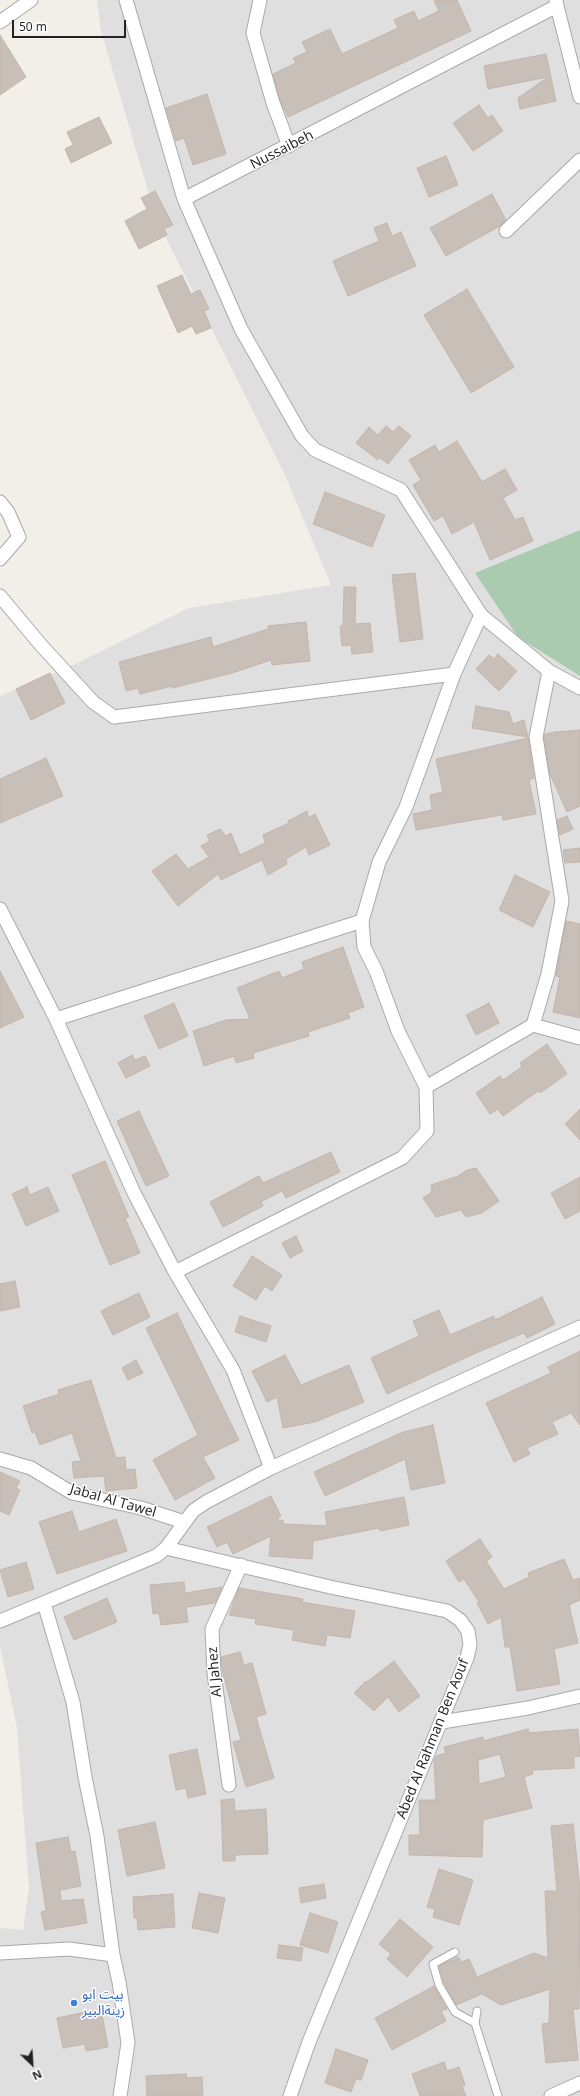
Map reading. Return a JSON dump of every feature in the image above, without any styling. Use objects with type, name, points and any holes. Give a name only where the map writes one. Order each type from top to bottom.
[{"type":"street","points":[[0,22],[31,0]]},
{"type":"street","points":[[126,0],[184,200],[241,329],[302,436],[315,450],[401,490],[481,615],[549,671],[580,688]]},
{"type":"street","points":[[260,0],[253,33],[273,103],[289,146]]},
{"type":"street","points":[[557,3],[580,97]]},
{"type":"street","name":"Nussaibeh","points":[[184,200],[289,146],[557,3]]},
{"type":"street","points":[[506,231],[580,160]]},
{"type":"street","points":[[0,502],[8,512],[19,537],[0,559]]},
{"type":"street","points":[[0,596],[93,702],[114,717],[454,674]]},
{"type":"street","points":[[175,1272],[402,1158],[427,1131],[426,1087],[398,1031],[376,971],[364,947],[362,921],[379,862],[406,807],[454,674],[481,615]]},
{"type":"street","points":[[426,1087],[533,1025],[548,974],[562,901],[536,737],[549,671]]},
{"type":"street","points":[[0,909],[56,1019],[134,1193],[175,1272],[234,1370],[271,1468]]},
{"type":"street","points":[[56,1019],[362,921]]},
{"type":"street","points":[[533,1025],[580,1038]]},
{"type":"street","points":[[0,1622],[156,1556],[166,1548],[193,1511],[206,1502],[271,1468],[580,1327]]},
{"type":"street","name":"Jabal Al Tawel","points":[[0,1459],[31,1468],[72,1493],[141,1508],[184,1522]]},
{"type":"street","name":"Abed Al Rahman Ben Aouf","points":[[166,1548],[241,1564],[330,1587],[447,1611],[460,1620],[468,1631],[470,1645],[467,1658],[442,1722],[309,2042],[290,2096]]},
{"type":"street","name":"Al Jahez","points":[[229,1785],[214,1673],[212,1629],[241,1564]]},
{"type":"street","points":[[44,1603],[73,1702],[85,1777],[97,1836],[112,1955],[120,1982],[128,2043],[120,2096]]},
{"type":"street","points":[[442,1722],[528,1708],[580,1696]]},
{"type":"street","points":[[0,1954],[69,1949],[112,1955]]},
{"type":"street","points":[[551,2096],[580,2083]]},
{"type":"lane","points":[[455,1952],[433,1964],[439,1985],[455,2012],[476,2023]]},
{"type":"lane","points":[[477,2011],[476,2023],[498,2096]]},
{"type":"shaded area","points":[[97,0],[580,0],[580,2096],[0,2096],[0,1928],[23,1930],[29,1888],[17,1728],[0,1646],[0,696],[75,664],[189,608],[331,585],[285,475],[156,218],[101,31]]},
{"type":"green space","points":[[580,530],[580,676],[518,637],[475,573]]},
{"type":"building","points":[[434,0],[457,0],[471,31],[288,117],[280,100],[273,74],[296,63],[293,58],[307,52],[302,42],[330,29],[342,54],[398,28],[394,20],[414,11],[418,21],[439,11]]},
{"type":"building","points":[[0,35],[26,77],[0,95]]},
{"type":"building","points":[[546,54],[556,101],[520,109],[518,98],[548,77],[488,89],[484,66]]},
{"type":"building","points":[[207,94],[226,154],[193,165],[184,138],[176,141],[166,108]]},
{"type":"building","points":[[479,105],[488,118],[492,115],[503,131],[473,151],[453,123]]},
{"type":"building","points":[[99,117],[112,143],[71,163],[65,149],[73,145],[67,132]]},
{"type":"building","points":[[446,156],[458,185],[429,197],[417,168]]},
{"type":"building","points":[[155,191],[173,225],[164,229],[167,235],[139,249],[125,221],[147,209],[141,198]]},
{"type":"building","points":[[492,194],[506,220],[500,226],[446,256],[430,228]]},
{"type":"building","points":[[387,223],[392,236],[401,232],[416,266],[348,296],[333,261],[379,241],[374,228]]},
{"type":"building","points":[[182,275],[191,294],[200,290],[209,309],[204,311],[211,328],[196,334],[192,326],[178,333],[157,286]]},
{"type":"building","points":[[467,289],[514,367],[471,393],[424,315]]},
{"type":"building","points":[[386,426],[393,432],[399,426],[411,436],[388,464],[379,457],[378,460],[356,443],[369,427],[378,435]]},
{"type":"building","points":[[457,441],[482,482],[505,469],[517,490],[503,498],[515,520],[523,517],[533,541],[490,560],[474,522],[452,534],[443,516],[434,521],[413,485],[421,480],[409,460],[435,445],[439,452]]},
{"type":"building","points":[[325,492],[385,515],[372,547],[313,524]]},
{"type":"building","points":[[415,573],[423,639],[400,642],[392,575]]},
{"type":"building","points":[[344,587],[356,587],[355,624],[370,623],[373,652],[352,654],[351,645],[342,646],[340,626],[343,626]]},
{"type":"building","points":[[306,622],[310,661],[272,665],[271,660],[232,673],[172,688],[172,686],[140,694],[138,688],[126,691],[119,662],[211,637],[213,647],[268,629],[268,626]]},
{"type":"building","points":[[498,654],[517,671],[499,691],[476,669],[489,655],[494,659]]},
{"type":"building","points":[[50,673],[65,703],[31,720],[16,689]]},
{"type":"building","points":[[476,706],[509,712],[513,724],[524,720],[528,737],[472,728]]},
{"type":"building","points":[[580,730],[580,806],[567,812],[550,774],[544,737],[545,734],[555,732]]},
{"type":"building","points":[[528,738],[534,778],[529,780],[536,814],[503,820],[502,815],[416,830],[413,814],[432,810],[430,795],[443,792],[436,759]]},
{"type":"building","points":[[46,758],[63,796],[0,823],[0,779]]},
{"type":"building","points":[[307,811],[308,818],[315,814],[330,845],[309,855],[306,847],[286,859],[287,864],[268,875],[262,860],[221,880],[218,874],[178,906],[152,871],[176,854],[188,869],[209,857],[201,846],[210,841],[207,835],[220,829],[226,836],[231,833],[240,855],[265,843],[263,835],[289,823],[288,821]]},
{"type":"building","points":[[567,816],[573,829],[560,835],[557,820]]},
{"type":"building","points":[[580,848],[580,862],[565,863],[563,850]]},
{"type":"building","points":[[515,875],[550,892],[533,927],[499,910]]},
{"type":"building","points":[[566,921],[580,924],[580,1018],[553,1012],[560,977],[556,976]]},
{"type":"building","points":[[343,947],[364,1007],[348,1013],[350,1018],[308,1032],[309,1036],[253,1053],[254,1058],[236,1063],[234,1056],[204,1066],[193,1031],[226,1020],[250,1019],[237,988],[279,971],[282,978],[304,969],[302,962]]},
{"type":"building","points":[[0,971],[24,1017],[0,1028]]},
{"type":"building","points":[[174,1003],[188,1036],[159,1049],[144,1016]]},
{"type":"building","points":[[489,1003],[499,1023],[476,1035],[466,1015]]},
{"type":"building","points":[[547,1044],[567,1074],[540,1093],[538,1091],[503,1116],[498,1109],[490,1114],[476,1093],[500,1076],[503,1080],[522,1067],[520,1063]]},
{"type":"building","points":[[132,1055],[135,1060],[145,1056],[150,1066],[126,1078],[118,1063]]},
{"type":"building","points":[[580,1109],[580,1140],[565,1124]]},
{"type":"building","points":[[139,1111],[169,1176],[146,1186],[117,1121]]},
{"type":"building","points":[[331,1152],[340,1172],[286,1198],[282,1191],[261,1202],[263,1206],[223,1227],[210,1202],[259,1176],[263,1183]]},
{"type":"building","points":[[105,1161],[129,1217],[125,1218],[140,1253],[110,1265],[72,1175]]},
{"type":"building","points":[[476,1168],[499,1201],[482,1213],[466,1217],[461,1210],[436,1217],[423,1198],[432,1192],[431,1185],[458,1176],[467,1170]]},
{"type":"building","points":[[580,1177],[580,1211],[565,1219],[551,1193]]},
{"type":"building","points":[[27,1187],[30,1195],[48,1187],[59,1211],[26,1226],[12,1194]]},
{"type":"building","points":[[296,1236],[303,1251],[290,1258],[282,1243]]},
{"type":"building","points":[[252,1256],[282,1275],[272,1291],[265,1286],[256,1300],[233,1286]]},
{"type":"building","points":[[15,1281],[20,1307],[0,1311],[0,1284]]},
{"type":"building","points":[[139,1293],[150,1317],[113,1335],[101,1311]]},
{"type":"building","points":[[542,1297],[555,1324],[527,1338],[524,1333],[476,1353],[387,1394],[371,1358],[419,1336],[413,1321],[439,1310],[450,1335],[494,1316],[495,1320]]},
{"type":"building","points":[[177,1313],[239,1440],[203,1457],[215,1478],[175,1500],[153,1460],[198,1435],[146,1328]]},
{"type":"building","points":[[240,1316],[271,1326],[266,1342],[235,1332]]},
{"type":"building","points":[[580,1351],[580,1425],[571,1413],[552,1422],[558,1434],[527,1448],[530,1454],[514,1462],[486,1403],[551,1373],[548,1367]]},
{"type":"building","points":[[285,1355],[301,1385],[349,1365],[364,1402],[315,1422],[283,1428],[277,1397],[267,1402],[252,1371]]},
{"type":"building","points":[[136,1360],[143,1373],[128,1380],[122,1368]]},
{"type":"building","points":[[91,1380],[116,1458],[125,1457],[126,1470],[135,1469],[137,1488],[106,1491],[104,1476],[74,1478],[72,1462],[81,1461],[72,1433],[40,1445],[35,1432],[32,1433],[23,1406],[59,1394],[58,1390]]},
{"type":"building","points":[[433,1425],[445,1483],[411,1490],[405,1459],[325,1496],[314,1472],[403,1432]]},
{"type":"building","points":[[0,1472],[20,1481],[16,1488],[20,1490],[9,1515],[0,1511]]},
{"type":"building","points":[[271,1496],[281,1516],[278,1518],[279,1521],[283,1520],[284,1524],[327,1526],[325,1512],[404,1497],[409,1525],[380,1531],[379,1528],[313,1541],[312,1559],[269,1556],[271,1536],[233,1554],[227,1542],[217,1547],[207,1527]]},
{"type":"building","points":[[72,1511],[79,1532],[116,1519],[127,1551],[57,1574],[39,1522]]},
{"type":"building","points":[[480,1539],[492,1557],[486,1561],[504,1589],[529,1577],[528,1573],[564,1559],[573,1580],[580,1578],[580,1600],[569,1605],[578,1643],[554,1649],[560,1684],[517,1691],[510,1647],[505,1647],[501,1617],[488,1624],[477,1603],[479,1602],[464,1579],[459,1582],[446,1561]]},
{"type":"building","points":[[26,1562],[34,1589],[8,1597],[0,1570]]},
{"type":"building","points":[[184,1582],[185,1593],[222,1587],[215,1603],[186,1607],[188,1622],[161,1625],[159,1613],[153,1614],[150,1585]]},
{"type":"building","points":[[239,1588],[303,1599],[302,1602],[355,1611],[350,1638],[327,1635],[325,1646],[292,1640],[294,1630],[255,1624],[256,1619],[229,1615]]},
{"type":"building","points":[[107,1598],[117,1622],[74,1640],[64,1617]]},
{"type":"building","points":[[240,1652],[244,1665],[252,1663],[266,1714],[256,1717],[274,1778],[246,1787],[233,1742],[241,1740],[222,1670],[221,1657]]},
{"type":"building","points":[[394,1661],[420,1696],[399,1712],[388,1697],[374,1711],[354,1693],[366,1681],[367,1682]]},
{"type":"building","points":[[528,1729],[529,1733],[578,1729],[580,1756],[574,1757],[574,1768],[532,1770],[533,1774],[524,1777],[532,1808],[483,1820],[482,1857],[409,1855],[409,1835],[420,1835],[419,1800],[436,1800],[434,1760],[436,1756],[446,1753],[444,1747],[483,1737],[483,1741]],"holes":[[[500,1754],[506,1777],[479,1784],[478,1760]]]},
{"type":"building","points":[[197,1749],[206,1794],[188,1798],[186,1788],[176,1790],[169,1755]]},
{"type":"building","points":[[234,1799],[235,1811],[266,1809],[268,1854],[235,1855],[235,1861],[223,1861],[221,1800]]},
{"type":"building","points":[[155,1822],[165,1868],[127,1876],[118,1830]]},
{"type":"building","points":[[573,1824],[580,1889],[579,2009],[573,2009],[578,2060],[546,2063],[542,2024],[549,2023],[550,1989],[501,2005],[482,1994],[456,2005],[444,1983],[439,1966],[459,1957],[461,1962],[469,1959],[477,1977],[534,1953],[548,1958],[545,1891],[557,1891],[551,1826]]},
{"type":"building","points":[[68,1837],[71,1852],[75,1851],[81,1886],[60,1890],[61,1901],[83,1899],[87,1923],[45,1930],[41,1912],[46,1911],[36,1843]]},
{"type":"building","points":[[439,1869],[473,1880],[459,1925],[433,1917],[435,1909],[427,1907]]},
{"type":"building","points":[[324,1884],[326,1898],[301,1903],[299,1888]]},
{"type":"building","points":[[199,1893],[225,1898],[218,1933],[192,1928]]},
{"type":"building","points":[[173,1894],[175,1927],[138,1930],[137,1918],[134,1918],[133,1897]]},
{"type":"building","points":[[310,1913],[338,1922],[328,1953],[300,1945]]},
{"type":"building","points":[[400,1919],[433,1947],[407,1977],[387,1959],[391,1954],[379,1944]]},
{"type":"building","points":[[279,1945],[303,1948],[301,1961],[277,1958]]},
{"type":"building","points":[[434,1986],[447,2009],[441,2011],[446,2021],[392,2050],[375,2018]]},
{"type":"building","points":[[101,2009],[108,2047],[86,2051],[85,2044],[63,2048],[57,2018]]},
{"type":"building","points":[[336,2049],[368,2060],[361,2080],[356,2079],[351,2092],[325,2083]]},
{"type":"building","points":[[444,2062],[447,2071],[459,2067],[465,2085],[462,2086],[466,2096],[420,2096],[412,2074]]},
{"type":"building","points":[[186,2074],[187,2078],[202,2077],[203,2096],[147,2096],[146,2076]]},
{"type":"place","name":"بيت ابو زينةالبير","points":[[74,2003]]}]
